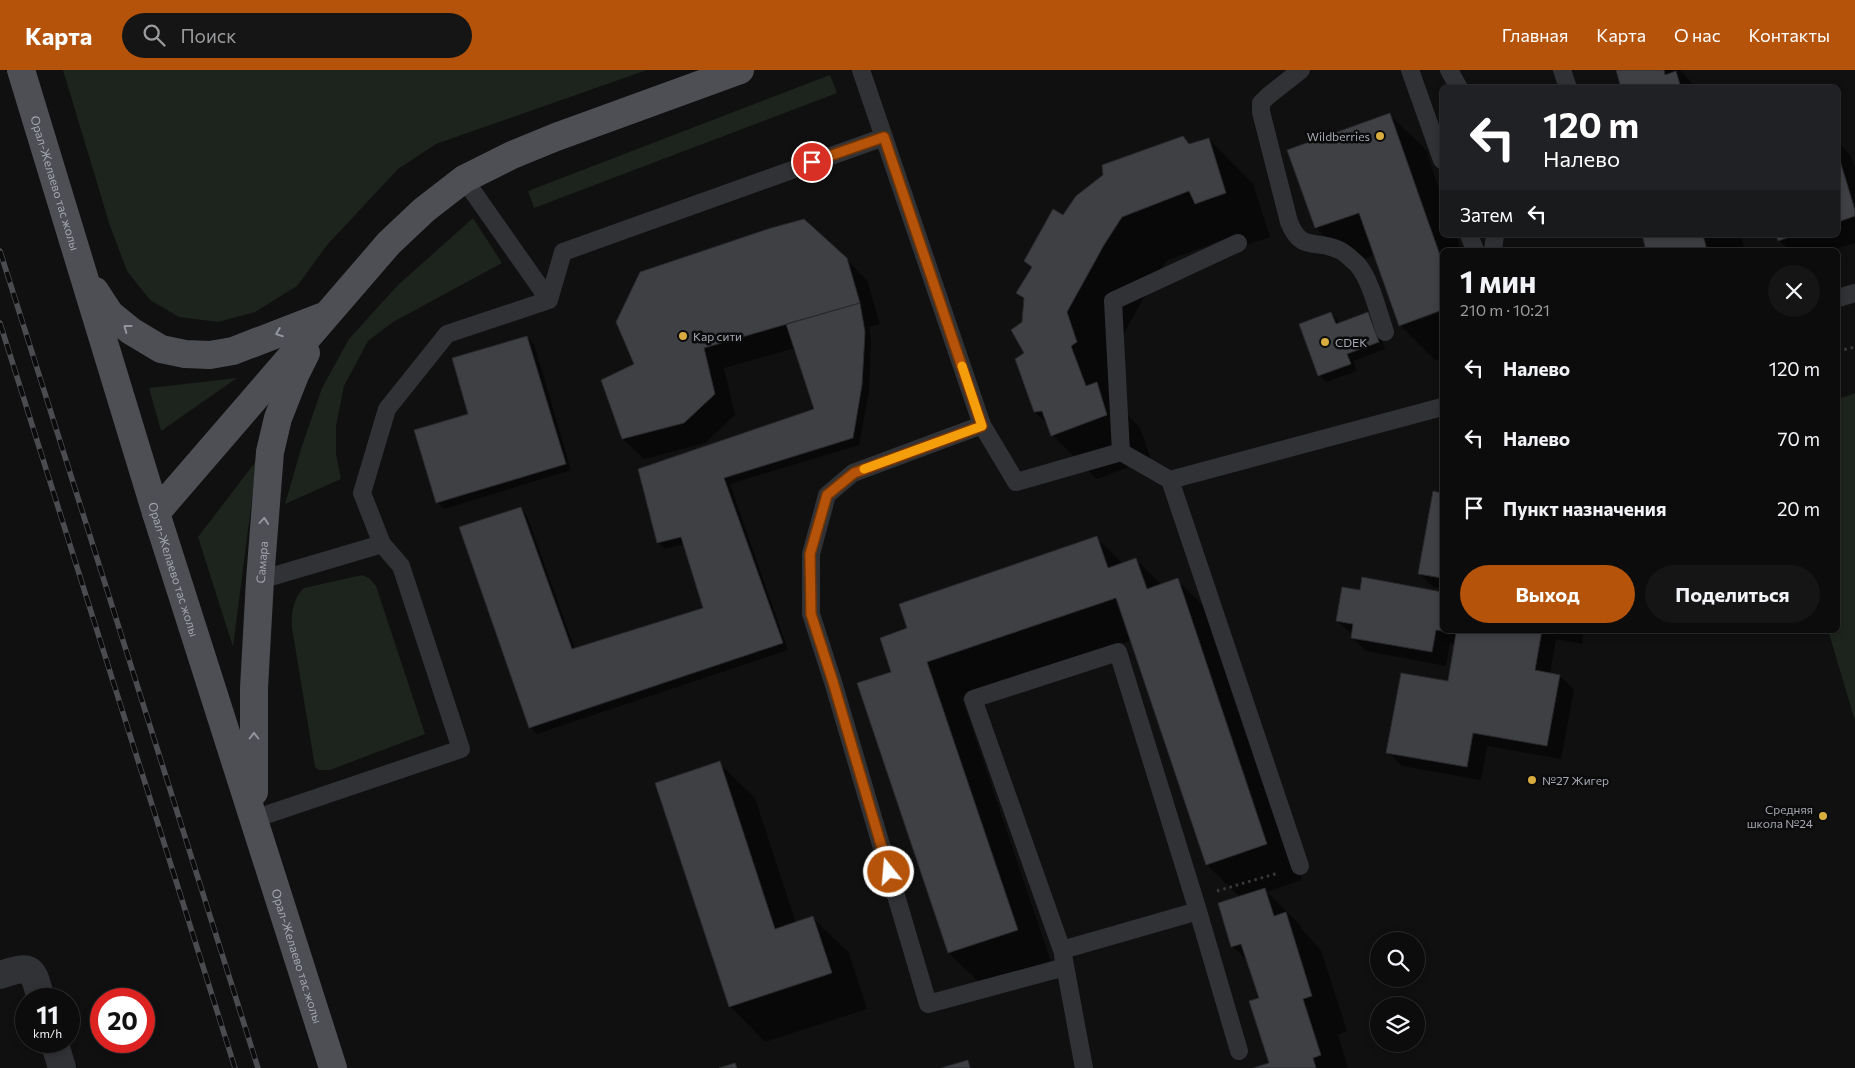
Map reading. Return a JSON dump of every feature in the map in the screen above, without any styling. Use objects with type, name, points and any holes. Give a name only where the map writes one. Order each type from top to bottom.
[{"type":"main road","name":"Орал-Желаево тас жолы","points":[[21,70],[156,513],[334,1068]]},
{"type":"main road","points":[[156,513],[389,243],[424,210],[464,179],[512,155],[556,137],[740,70]]},
{"type":"main road","points":[[82,271],[110,314],[130,331],[161,349],[185,354],[210,355],[233,351],[325,316]]},
{"type":"main road","name":"Самара","points":[[254,819],[254,688],[270,452],[278,418],[295,375],[325,316]]},
{"type":"street","points":[[0,975],[18,969],[27,969],[34,973],[39,988]]},
{"type":"street","points":[[58,1053],[62,1068]]},
{"type":"lane","points":[[861,70],[982,426],[1016,482],[1121,452],[1170,480],[1300,866]]},
{"type":"lane","points":[[1301,70],[1268,96],[1261,104],[1261,112],[1289,222],[1294,235],[1308,244],[1340,250],[1358,265],[1367,282],[1385,332]]},
{"type":"lane","points":[[1410,70],[1440,154]]},
{"type":"lane","points":[[1449,70],[1457,85]]},
{"type":"lane","points":[[1562,70],[1567,85]]},
{"type":"lane","points":[[549,300],[563,252],[884,137]]},
{"type":"lane","points":[[464,179],[549,300]]},
{"type":"lane","points":[[1121,452],[1113,301],[1238,243]]},
{"type":"lane","points":[[1840,297],[1855,293]]},
{"type":"lane","points":[[254,819],[461,749],[400,566],[382,544],[362,493],[387,409],[447,334],[549,300]]},
{"type":"lane","points":[[1170,480],[1440,408]]},
{"type":"lane","points":[[982,426],[854,473],[827,495],[810,554],[811,614],[833,682],[928,1004],[1063,958],[1196,904]]},
{"type":"lane","points":[[260,580],[382,544]]},
{"type":"lane","points":[[1084,1068],[1063,958],[973,699],[1118,652],[1196,904],[1239,1052]]},
{"type":"path","points":[[1840,351],[1855,347]]},
{"type":"path","points":[[1196,904],[1300,866]]},
{"type":"shaded area","points":[[63,70],[647,70],[436,144],[398,169],[328,244],[297,286],[255,312],[218,322],[179,317],[150,300],[127,271],[110,226]]},
{"type":"shaded area","points":[[830,75],[837,93],[534,208],[528,191]]},
{"type":"shaded area","points":[[473,218],[502,263],[393,322],[368,341],[344,386],[336,426],[336,454],[341,479],[285,504],[322,388],[349,339],[397,286]]},
{"type":"shaded area","points":[[237,378],[161,431],[149,388]]},
{"type":"shaded area","points":[[1855,393],[1855,721],[1829,633],[1840,633],[1840,398]]},
{"type":"shaded area","points":[[257,460],[233,647],[198,537]]},
{"type":"shaded area","points":[[362,575],[369,578],[376,586],[425,734],[330,770],[319,770],[315,767],[292,628],[294,606],[297,596],[304,588]]},
{"type":"building","points":[[1616,70],[1664,70],[1665,75],[1676,71],[1680,85],[1620,85]]},
{"type":"building","points":[[1390,113],[1440,255],[1440,311],[1399,326],[1359,213],[1315,228],[1287,150]]},
{"type":"building","points":[[1183,136],[1189,144],[1209,138],[1226,193],[1195,204],[1189,191],[1122,217],[1104,245],[1067,312],[1077,342],[1071,346],[1086,386],[1097,382],[1107,415],[1051,436],[1042,411],[1034,412],[1015,359],[1024,353],[1011,330],[1022,322],[1024,298],[1016,293],[1032,267],[1024,261],[1053,209],[1063,215],[1076,196],[1103,175],[1102,165]]},
{"type":"building","points":[[1840,161],[1855,210],[1855,216],[1840,221]]},
{"type":"building","name":"Кар сити","points":[[804,219],[847,258],[860,303],[704,348],[715,394],[684,423],[622,439],[601,380],[634,364],[616,322],[640,272],[771,228]]},
{"type":"building","points":[[1643,237],[1704,237],[1706,248],[1645,248]]},
{"type":"building","points":[[1777,237],[1789,237],[1778,241]]},
{"type":"building","points":[[860,303],[865,332],[862,385],[853,438],[724,478],[783,643],[529,728],[459,527],[521,507],[572,649],[703,608],[681,537],[657,543],[638,469],[814,409],[786,324]]},
{"type":"building","points":[[1331,312],[1336,324],[1368,312],[1379,342],[1347,354],[1351,364],[1318,376],[1299,324]]},
{"type":"building","points":[[527,336],[566,464],[436,503],[414,430],[468,414],[452,358]]},
{"type":"building","points":[[1433,491],[1440,493],[1440,578],[1418,574]]},
{"type":"building","points":[[1097,536],[1108,568],[1136,558],[1147,589],[1178,578],[1267,844],[1206,865],[1116,598],[927,662],[1018,930],[948,953],[857,683],[891,672],[880,638],[907,628],[899,604]]},
{"type":"building","points":[[1362,577],[1440,592],[1440,631],[1436,630],[1432,652],[1351,638],[1353,624],[1336,621],[1342,587],[1360,590]]},
{"type":"building","points":[[1456,633],[1541,633],[1535,670],[1560,675],[1547,746],[1473,733],[1467,767],[1386,753],[1401,673],[1448,681]]},
{"type":"building","points":[[720,761],[775,929],[813,916],[832,973],[729,1007],[655,783]]},
{"type":"building","points":[[1265,888],[1274,916],[1286,912],[1312,996],[1303,999],[1321,1055],[1313,1058],[1316,1068],[1253,1068],[1269,1063],[1249,1001],[1259,998],[1241,944],[1231,947],[1218,903]]},
{"type":"building","points":[[968,1060],[970,1068],[941,1068]]},
{"type":"building","points":[[735,1063],[737,1068],[719,1068]]},
{"type":"railway","points":[[0,251],[258,1068]]},
{"type":"railway","points":[[0,323],[235,1068]]},
{"type":"slow traffic","points":[[864,469],[982,426],[962,366]]},
{"type":"place","name":"Wildberries","points":[[1380,136]]},
{"type":"place","name":"Кар сити","points":[[683,336]]},
{"type":"place","name":"CDEK","points":[[1325,342]]},
{"type":"place","name":"№27 Жигер","points":[[1532,780]]},
{"type":"place","name":"Средняя школа №24","points":[[1823,816]]},
{"type":"route","points":[[812,162],[884,137],[982,426],[854,473],[827,495],[810,554],[811,614],[889,872]]}]
